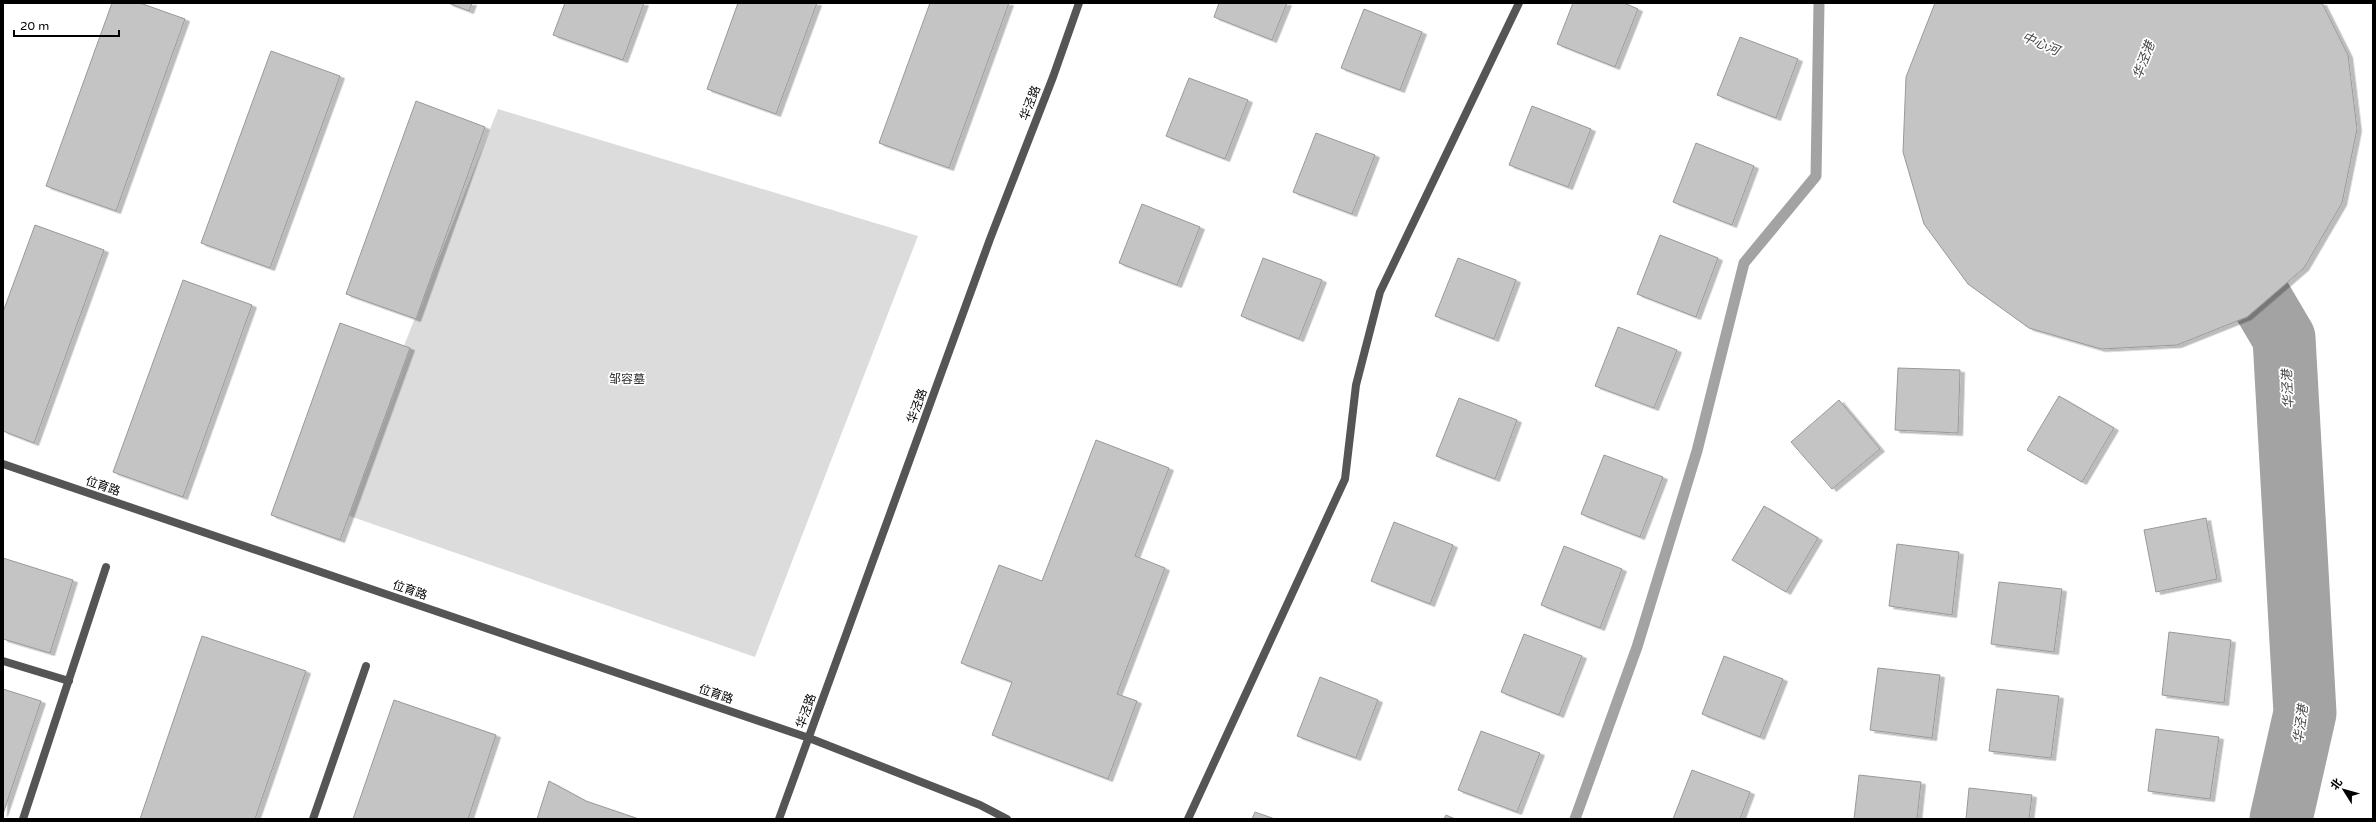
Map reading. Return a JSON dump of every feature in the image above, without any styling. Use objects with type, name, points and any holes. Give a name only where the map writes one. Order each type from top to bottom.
[{"type":"street","name":"华泾路","points":[[779,819],[990,239],[1080,3]]},
{"type":"street","points":[[1188,819],[1345,479],[1356,385],[1380,292],[1519,3]]},
{"type":"street","name":"位育路","points":[[3,464],[809,738],[980,804],[1007,819]]},
{"type":"street","points":[[23,819],[106,567]]},
{"type":"street","points":[[3,661],[69,681]]},
{"type":"street","points":[[313,819],[366,666]]},
{"type":"green space","name":"邹容墓","points":[[498,109],[918,236],[755,657],[338,512]]},
{"type":"building","points":[[112,3],[140,3],[185,19],[116,211],[46,186]]},
{"type":"building","points":[[448,3],[472,3],[469,11]]},
{"type":"building","points":[[565,3],[644,3],[623,60],[553,35]]},
{"type":"building","points":[[738,3],[817,3],[776,114],[707,89]]},
{"type":"building","points":[[930,3],[1009,3],[949,168],[879,143]]},
{"type":"building","points":[[1219,3],[1287,3],[1272,40],[1214,17]]},
{"type":"building","points":[[1573,3],[1624,3],[1638,9],[1615,67],[1557,44]]},
{"type":"building","points":[[1935,3],[2322,3],[2348,55],[2357,129],[2342,203],[2304,268],[2247,317],[2177,345],[2101,349],[2029,328],[1968,284],[1924,224],[1903,152],[1906,77]]},
{"type":"building","points":[[1364,9],[1422,32],[1400,90],[1341,68]]},
{"type":"building","points":[[1740,37],[1798,59],[1776,118],[1717,95]]},
{"type":"building","points":[[271,51],[340,76],[270,268],[201,243]]},
{"type":"building","points":[[1189,78],[1248,100],[1225,159],[1166,136]]},
{"type":"building","points":[[416,101],[485,127],[416,319],[346,294]]},
{"type":"building","points":[[1532,106],[1591,129],[1568,187],[1509,165]]},
{"type":"building","points":[[1316,133],[1375,155],[1352,214],[1293,192]]},
{"type":"building","points":[[1696,143],[1754,166],[1732,225],[1673,202]]},
{"type":"building","points":[[1142,204],[1200,227],[1177,285],[1119,263]]},
{"type":"building","points":[[35,225],[104,250],[34,443],[3,431],[3,312]]},
{"type":"building","points":[[1660,235],[1718,258],[1696,317],[1637,294]]},
{"type":"building","points":[[1263,258],[1322,280],[1299,339],[1241,316]]},
{"type":"building","points":[[1458,258],[1516,280],[1494,339],[1435,316]]},
{"type":"building","points":[[183,280],[252,305],[183,497],[113,472]]},
{"type":"building","points":[[340,323],[410,348],[340,540],[271,515]]},
{"type":"building","points":[[1618,327],[1677,350],[1654,408],[1595,386]]},
{"type":"building","points":[[1898,368],[1960,370],[1958,433],[1895,430]]},
{"type":"building","points":[[2059,396],[2114,428],[2082,482],[2027,450]]},
{"type":"building","points":[[1459,398],[1517,420],[1495,479],[1436,456]]},
{"type":"building","points":[[1839,400],[1880,449],[1832,489],[1791,442]]},
{"type":"building","points":[[1096,440],[1169,468],[1135,556],[1165,568],[1117,694],[1137,701],[1108,779],[992,735],[1012,682],[961,663],[999,565],[1042,581]]},
{"type":"building","points":[[1604,455],[1663,477],[1640,537],[1581,514]]},
{"type":"building","points":[[1764,506],[1818,538],[1786,592],[1732,560]]},
{"type":"building","points":[[2206,518],[2217,579],[2156,592],[2144,530]]},
{"type":"building","points":[[1394,522],[1453,545],[1430,604],[1371,581]]},
{"type":"building","points":[[1897,544],[1959,552],[1952,615],[1889,606]]},
{"type":"building","points":[[1564,546],[1622,569],[1600,628],[1541,605]]},
{"type":"building","points":[[3,558],[73,580],[50,653],[3,639]]},
{"type":"building","points":[[1999,582],[2062,589],[2054,652],[1991,644]]},
{"type":"building","points":[[2169,632],[2231,640],[2224,703],[2162,695]]},
{"type":"building","points":[[1524,634],[1582,656],[1559,715],[1501,692]]},
{"type":"building","points":[[202,636],[306,671],[255,819],[140,819]]},
{"type":"building","points":[[1724,656],[1783,679],[1760,737],[1702,714]]},
{"type":"building","points":[[1878,668],[1940,675],[1932,738],[1870,730]]},
{"type":"building","points":[[1320,677],[1378,700],[1356,758],[1297,736]]},
{"type":"building","points":[[3,689],[41,701],[3,814]]},
{"type":"building","points":[[1997,689],[2059,696],[2051,758],[1989,751]]},
{"type":"building","points":[[394,700],[496,735],[468,819],[353,819]]},
{"type":"building","points":[[2156,729],[2219,737],[2210,799],[2148,791]]},
{"type":"building","points":[[1481,731],[1540,753],[1517,812],[1458,790]]},
{"type":"building","points":[[1692,770],[1750,792],[1740,819],[1673,819]]},
{"type":"building","points":[[1859,775],[1921,782],[1917,819],[1854,819]]},
{"type":"building","points":[[549,781],[586,801],[639,819],[537,819]]},
{"type":"building","points":[[1969,788],[2032,795],[2029,819],[1966,819]]},
{"type":"building","points":[[1255,812],[1275,819],[1252,819]]},
{"type":"building","points":[[1446,815],[1455,819],[1444,819]]},
{"type":"waterway","points":[[1575,819],[1637,647],[1697,451],[1744,263],[1816,176],[1819,3]]},
{"type":"waterway","name":"华泾港","points":[[2219,228],[2284,338],[2305,713],[2281,819]]},
{"type":"water label","name":"中心河","points":[[2041,43]]}]
